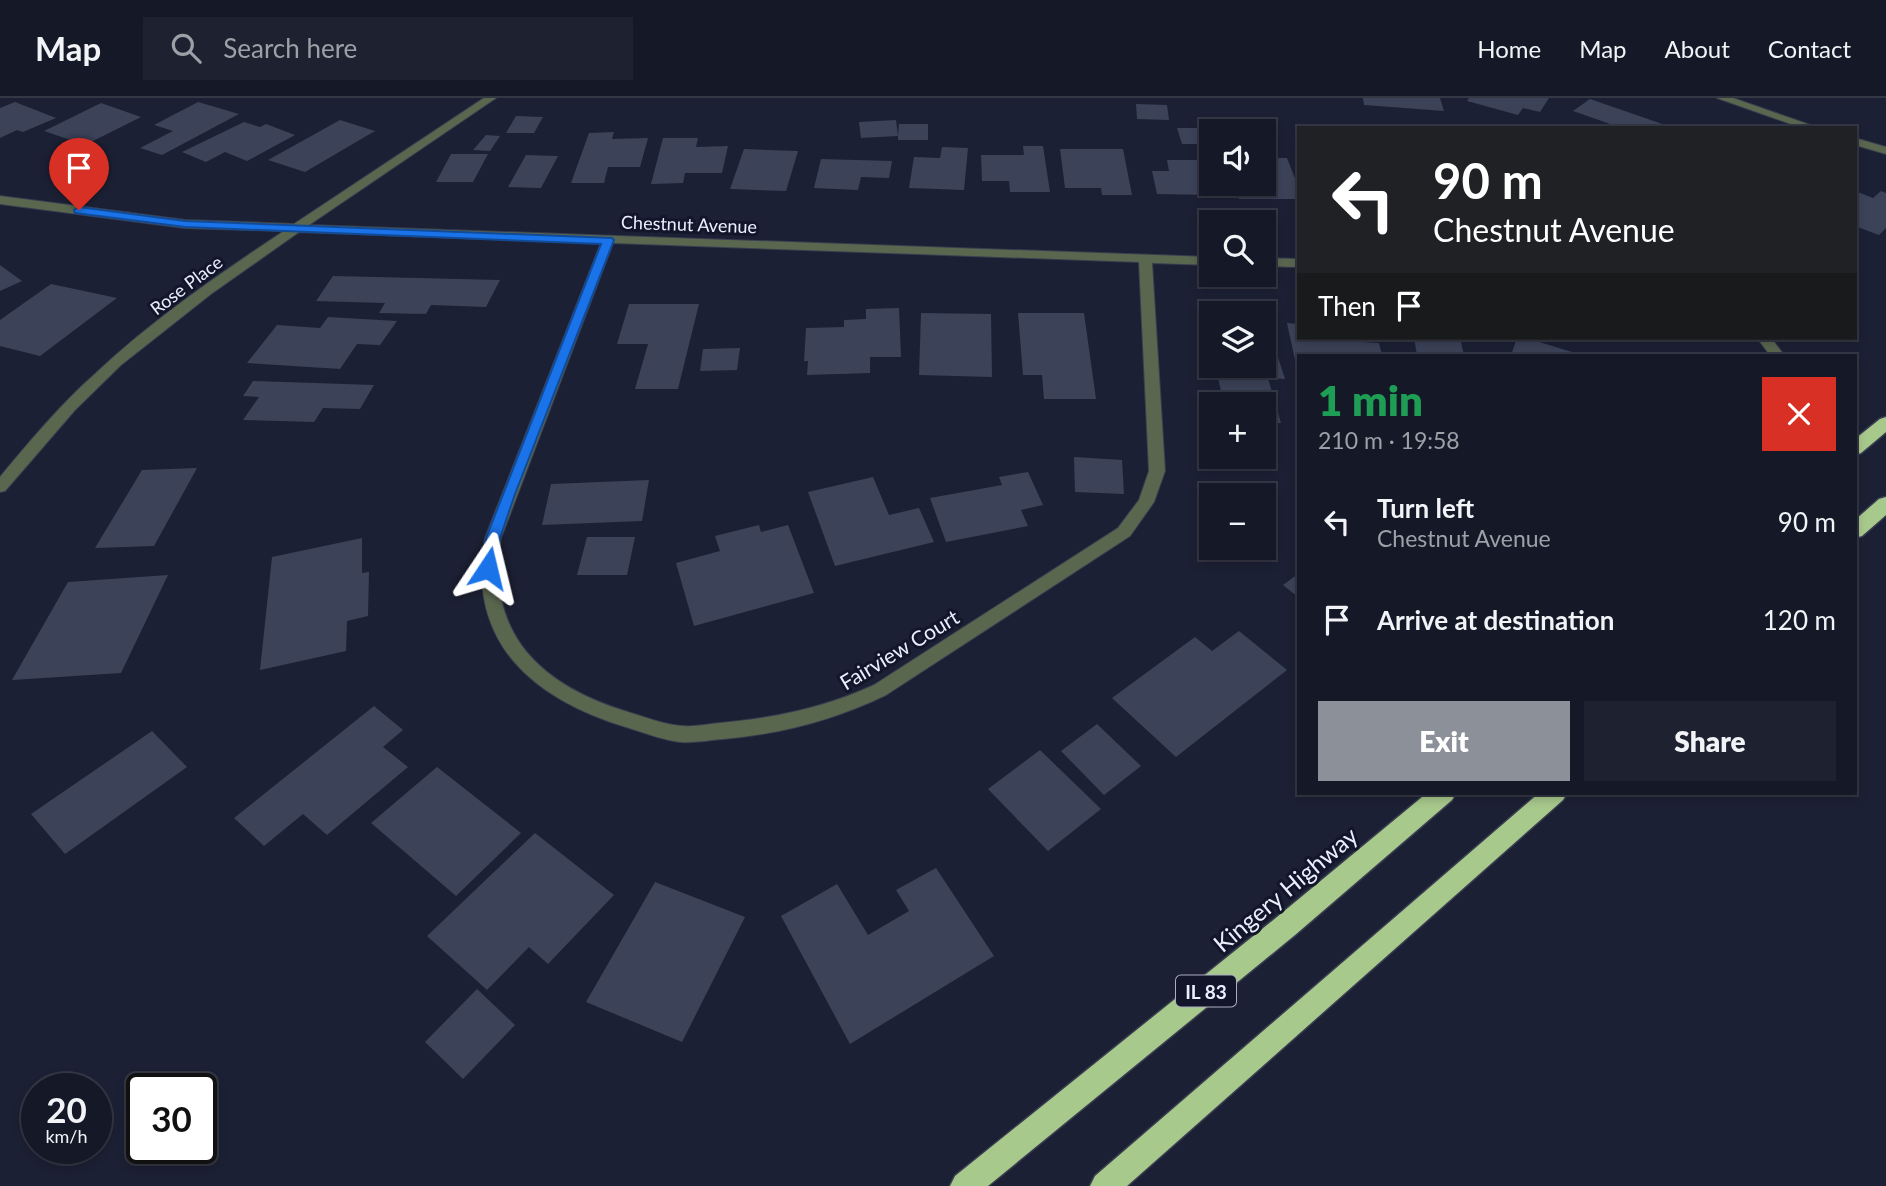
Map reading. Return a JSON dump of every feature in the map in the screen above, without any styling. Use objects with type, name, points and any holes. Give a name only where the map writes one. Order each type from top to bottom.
[{"type":"highway","points":[[1857,447],[1886,423]]},
{"type":"highway","points":[[1857,529],[1886,504]]},
{"type":"highway","name":"Kingery Highway","points":[[965,1186],[1286,926],[1442,795]]},
{"type":"highway","points":[[1105,1186],[1553,795]]},
{"type":"street","name":"Rose Place","points":[[0,487],[55,421],[114,363],[225,276],[491,98]]},
{"type":"street","points":[[1722,98],[1809,126]]},
{"type":"street","points":[[1857,142],[1886,151]]},
{"type":"street","name":"Chestnut Avenue","points":[[0,200],[185,224],[1199,261]]},
{"type":"street","name":"Fairview Court","points":[[608,240],[493,538],[488,568],[489,591],[507,639],[524,662],[545,682],[577,702],[614,717],[680,734],[764,729],[849,705],[880,690],[1124,532],[1146,502],[1157,471],[1144,259]]},
{"type":"street","points":[[1276,262],[1297,263]]},
{"type":"street","points":[[1766,340],[1776,354]]},
{"type":"building","points":[[1363,98],[1440,98],[1444,111],[1364,105]]},
{"type":"building","points":[[1469,98],[1549,98],[1540,112],[1523,108],[1518,115],[1467,101]]},
{"type":"building","points":[[1590,99],[1668,126],[1608,126],[1610,124],[1573,111]]},
{"type":"building","points":[[15,102],[56,118],[0,138],[0,108]]},
{"type":"building","points":[[198,102],[239,114],[162,155],[140,148],[173,131],[154,125]]},
{"type":"building","points":[[101,103],[141,117],[85,145],[44,131]]},
{"type":"building","points":[[1136,104],[1167,105],[1169,120],[1137,119]]},
{"type":"building","points":[[516,116],[543,117],[534,133],[506,133]]},
{"type":"building","points":[[340,120],[375,131],[305,172],[268,160]]},
{"type":"building","points":[[896,120],[898,136],[861,138],[859,122]]},
{"type":"building","points":[[244,122],[260,127],[266,124],[295,135],[247,161],[225,152],[206,162],[182,152]]},
{"type":"building","points":[[899,124],[928,124],[928,140],[898,140]]},
{"type":"building","points":[[1177,128],[1199,128],[1199,144],[1182,144]]},
{"type":"building","points":[[614,132],[612,139],[648,138],[640,167],[608,167],[604,183],[571,183],[589,133]]},
{"type":"building","points":[[486,135],[500,136],[490,151],[473,150]]},
{"type":"building","points":[[663,138],[698,138],[696,147],[728,146],[722,173],[685,173],[683,183],[651,184]]},
{"type":"building","points":[[1023,146],[1043,146],[1050,192],[1010,192],[1009,181],[982,181],[981,155],[1024,155]]},
{"type":"building","points":[[942,147],[968,148],[964,190],[909,188],[914,157],[940,158]]},
{"type":"building","points":[[744,149],[798,151],[786,191],[730,189]]},
{"type":"building","points":[[1060,149],[1123,149],[1132,195],[1102,195],[1101,188],[1065,188]]},
{"type":"building","points":[[451,154],[488,154],[473,182],[436,182]]},
{"type":"building","points":[[526,155],[558,156],[541,188],[508,187]]},
{"type":"building","points":[[1276,158],[1287,158],[1297,183],[1297,199],[1239,199],[1238,196],[1276,196]]},
{"type":"building","points":[[821,159],[892,161],[889,178],[861,177],[858,190],[814,188]]},
{"type":"building","points":[[1167,160],[1199,160],[1199,195],[1157,194],[1152,171],[1169,171]]},
{"type":"building","points":[[1881,191],[1886,193],[1886,228],[1879,235],[1857,227],[1857,192],[1873,198]]},
{"type":"building","points":[[0,265],[22,281],[0,291]]},
{"type":"building","points":[[333,276],[500,280],[486,307],[431,305],[426,314],[379,313],[385,303],[316,301]]},
{"type":"building","points":[[51,284],[117,298],[40,356],[0,346],[0,320]]},
{"type":"building","points":[[629,304],[699,304],[678,389],[635,389],[648,344],[617,344]]},
{"type":"building","points":[[899,308],[901,357],[870,357],[870,373],[807,375],[808,361],[804,361],[806,328],[844,327],[844,320],[866,319],[866,309]]},
{"type":"building","points":[[921,313],[991,314],[992,377],[919,375]]},
{"type":"building","points":[[1018,313],[1084,313],[1096,399],[1044,399],[1042,375],[1023,375]]},
{"type":"building","points":[[328,317],[397,321],[380,345],[357,344],[340,369],[247,363],[277,325],[320,328]]},
{"type":"building","points":[[1287,323],[1297,324],[1297,340],[1379,343],[1382,354],[1297,354],[1297,369]]},
{"type":"building","points":[[1414,340],[1460,340],[1464,354],[1417,354]]},
{"type":"building","points":[[1516,340],[1533,340],[1579,354],[1511,354]]},
{"type":"building","points":[[740,348],[737,370],[700,371],[703,349]]},
{"type":"building","points":[[1276,351],[1285,379],[1268,378],[1276,378]]},
{"type":"building","points":[[1218,378],[1268,378],[1272,392],[1225,392],[1221,391]]},
{"type":"building","points":[[253,381],[374,385],[360,409],[323,408],[314,422],[243,420],[259,397],[243,396]]},
{"type":"building","points":[[1276,406],[1281,423],[1276,423]]},
{"type":"building","points":[[1074,457],[1122,460],[1124,494],[1075,492]]},
{"type":"building","points":[[197,468],[154,546],[95,548],[142,470]]},
{"type":"building","points":[[1028,472],[1043,505],[1021,510],[1028,526],[946,542],[930,498],[1002,485],[999,477]]},
{"type":"building","points":[[873,477],[889,515],[919,508],[934,542],[835,566],[808,492]]},
{"type":"building","points":[[649,480],[642,521],[542,525],[551,484]]},
{"type":"building","points":[[759,525],[761,532],[788,525],[814,593],[694,626],[676,563],[720,551],[715,536]]},
{"type":"building","points":[[587,537],[635,537],[627,575],[577,575]]},
{"type":"building","points":[[362,538],[362,573],[369,572],[368,616],[347,621],[346,651],[260,670],[272,557]]},
{"type":"building","points":[[168,575],[121,673],[12,680],[68,582]]},
{"type":"building","points":[[1297,575],[1297,596],[1283,585]]},
{"type":"building","points":[[1239,631],[1287,670],[1176,757],[1112,698],[1195,637],[1212,651]]},
{"type":"building","points":[[374,706],[403,730],[383,747],[408,767],[327,835],[303,814],[264,846],[234,818]]},
{"type":"building","points":[[1097,724],[1141,766],[1104,795],[1061,751]]},
{"type":"building","points":[[152,731],[187,767],[65,854],[31,814]]},
{"type":"building","points":[[1040,750],[1101,809],[1048,851],[988,789]]},
{"type":"building","points":[[437,767],[521,833],[456,896],[371,823]]},
{"type":"building","points":[[535,833],[614,895],[548,964],[529,947],[487,990],[427,936]]},
{"type":"building","points":[[936,868],[994,956],[850,1044],[781,916],[837,884],[868,935],[909,911],[896,890]]},
{"type":"building","points":[[655,882],[745,917],[682,1042],[586,1002]]},
{"type":"building","points":[[477,989],[515,1025],[463,1079],[425,1042]]},
{"type":"route","points":[[79,210],[185,224],[608,240],[508,494],[493,538],[488,568]]}]
